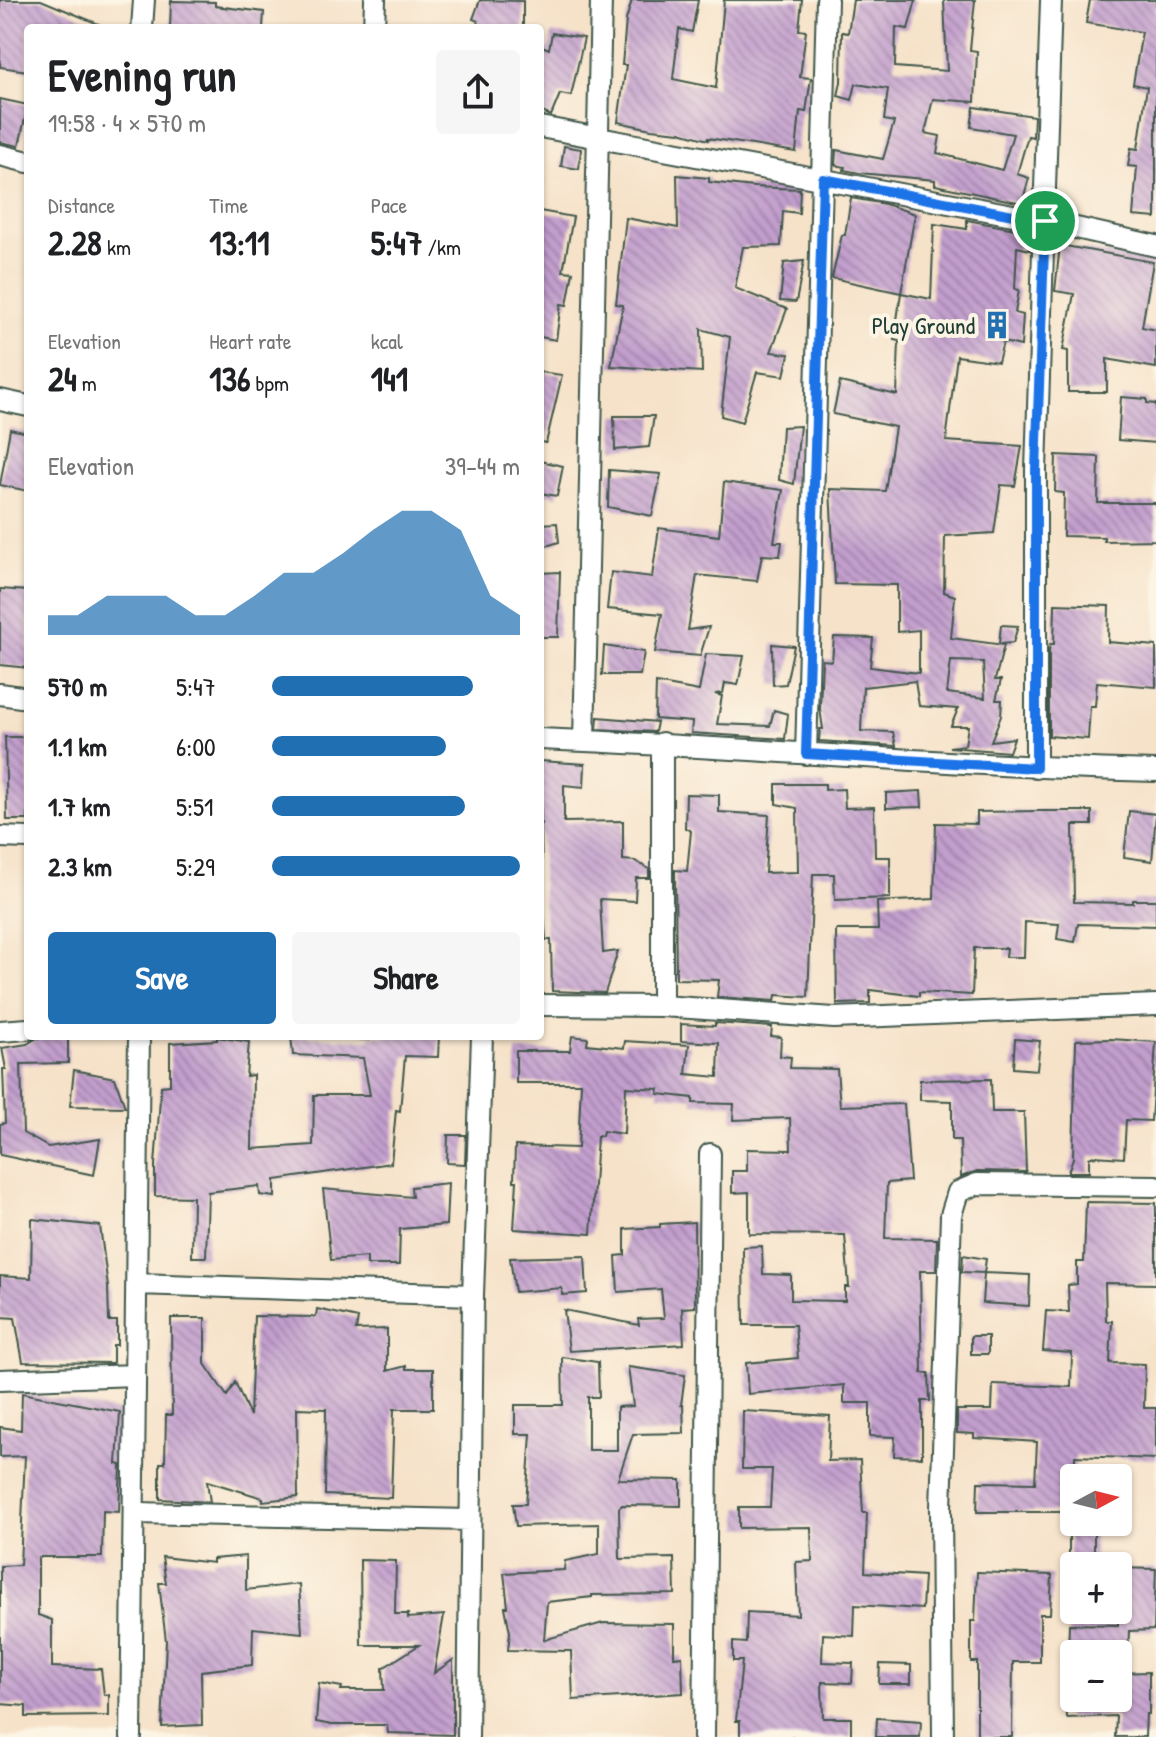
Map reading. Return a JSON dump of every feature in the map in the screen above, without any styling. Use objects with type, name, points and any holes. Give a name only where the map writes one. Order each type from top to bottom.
[{"type":"street","points":[[142,24],[144,0]]},
{"type":"street","points":[[374,24],[375,0]]},
{"type":"street","points":[[584,741],[601,0]]},
{"type":"street","points":[[806,754],[827,0]]},
{"type":"street","points":[[1036,768],[1036,470],[1051,0]]},
{"type":"street","points":[[544,128],[1045,221],[1156,246]]},
{"type":"street","points":[[0,155],[24,161]]},
{"type":"street","points":[[0,400],[24,405]]},
{"type":"street","points":[[0,694],[24,697]]},
{"type":"street","points":[[544,739],[662,743],[1036,768],[1156,771]]},
{"type":"street","points":[[662,743],[662,1006]]},
{"type":"street","points":[[0,837],[24,838]]},
{"type":"street","points":[[544,1005],[662,1006],[834,1018],[1156,1005]]},
{"type":"street","points":[[0,1031],[24,1029]]},
{"type":"street","points":[[131,1737],[139,1040]]},
{"type":"street","points":[[468,1737],[473,1295],[482,1040]]},
{"type":"street","points":[[704,1737],[710,1154]]},
{"type":"street","points":[[943,1737],[941,1508],[951,1215],[958,1192],[977,1184],[1156,1186]]},
{"type":"street","points":[[137,1284],[473,1295]]},
{"type":"street","points":[[0,1380],[135,1375]]},
{"type":"street","points":[[134,1513],[470,1520]]},
{"type":"building","points":[[0,0],[41,0],[98,24],[24,24],[24,70],[0,67]]},
{"type":"building","points":[[480,0],[523,1],[523,24],[477,24],[478,21],[473,19]]},
{"type":"building","points":[[632,0],[698,0],[692,32],[679,29],[673,79],[716,88],[724,0],[802,0],[799,30],[806,31],[800,77],[811,78],[806,112],[800,111],[796,152],[708,140],[618,122],[626,65],[622,65],[626,20]]},
{"type":"building","points":[[853,0],[916,0],[908,29],[896,27],[895,67],[947,71],[944,0],[975,0],[970,50],[977,51],[975,102],[933,99],[925,133],[940,136],[937,153],[1002,170],[1013,134],[971,127],[974,107],[1034,116],[1033,137],[1028,136],[1017,174],[1029,178],[1022,203],[935,185],[935,180],[859,173],[835,165],[836,150],[883,159],[894,122],[884,120],[888,89],[856,84],[852,100],[838,96],[842,32],[848,33]]},
{"type":"building","points":[[1090,0],[1156,0],[1156,218],[1133,216],[1137,167],[1128,166],[1131,148],[1138,149],[1147,87],[1133,84],[1142,32],[1086,23]]},
{"type":"building","points":[[171,1],[215,2],[215,6],[264,12],[263,24],[170,24]]},
{"type":"building","points":[[552,33],[584,38],[571,96],[560,94],[551,116],[544,113],[544,47],[549,49]]},
{"type":"building","points":[[0,99],[24,104],[19,146],[0,142]]},
{"type":"building","points":[[564,146],[581,149],[579,169],[561,166]]},
{"type":"building","points":[[677,175],[709,178],[709,182],[800,189],[799,213],[783,211],[781,246],[743,247],[735,288],[787,309],[771,352],[789,354],[784,376],[757,372],[742,422],[721,416],[730,337],[701,329],[702,372],[611,366],[623,305],[616,304],[626,218],[678,228]]},
{"type":"building","points":[[851,198],[885,204],[915,214],[901,293],[832,278],[842,235],[845,235]]},
{"type":"building","points":[[544,212],[573,217],[563,271],[573,272],[567,305],[561,304],[556,340],[544,338]]},
{"type":"building","points":[[967,220],[1031,232],[1030,250],[1017,247],[1015,289],[1019,290],[1015,313],[1023,315],[1021,346],[1003,342],[998,362],[957,356],[946,441],[1022,446],[1015,486],[1001,485],[994,533],[945,536],[944,592],[955,596],[951,638],[1004,645],[995,680],[1001,680],[996,700],[1002,700],[1001,716],[991,741],[1014,738],[1009,752],[949,747],[965,745],[968,726],[951,726],[958,709],[919,706],[915,681],[863,687],[861,731],[893,732],[896,746],[819,741],[820,729],[823,729],[820,709],[822,660],[832,661],[834,637],[873,638],[870,667],[919,673],[919,630],[897,632],[897,585],[835,584],[830,489],[885,491],[895,427],[833,414],[840,382],[897,395],[899,341],[894,340],[901,293],[931,299],[934,224],[967,229]],"holes":[[[951,661],[983,662],[985,698],[947,693]]]},
{"type":"building","points":[[1060,245],[1153,262],[1142,327],[1156,330],[1156,368],[1107,359],[1107,392],[1068,392],[1068,351],[1063,350],[1074,294],[1055,291]]},
{"type":"building","points":[[804,261],[796,302],[780,301],[784,263]]},
{"type":"building","points":[[544,373],[562,375],[544,443]]},
{"type":"building","points":[[1121,397],[1147,399],[1147,403],[1156,404],[1156,443],[1118,440]]},
{"type":"building","points":[[614,416],[654,416],[649,447],[615,450]]},
{"type":"building","points":[[800,426],[794,484],[779,480],[782,427]]},
{"type":"building","points":[[10,429],[24,432],[24,490],[0,485]]},
{"type":"building","points":[[1056,455],[1099,457],[1098,503],[1156,503],[1156,540],[1104,541],[1104,537],[1063,536],[1064,493],[1055,492]]},
{"type":"building","points":[[544,462],[563,466],[557,496],[544,494]]},
{"type":"building","points":[[609,470],[661,474],[652,516],[608,507]]},
{"type":"building","points":[[724,482],[783,490],[774,542],[782,542],[780,556],[762,555],[757,581],[697,575],[688,630],[709,627],[700,656],[655,652],[662,614],[607,609],[611,572],[652,577],[659,528],[719,536]]},
{"type":"building","points":[[557,523],[559,542],[544,547],[544,524]]},
{"type":"building","points":[[560,572],[558,637],[544,637],[544,573]]},
{"type":"building","points":[[0,589],[24,591],[24,668],[0,665]]},
{"type":"building","points":[[1055,604],[1109,606],[1108,642],[1156,646],[1156,687],[1097,682],[1095,706],[1090,706],[1088,739],[1049,736],[1049,650],[1050,644],[1054,644]]},
{"type":"building","points":[[1001,625],[1018,626],[1013,643],[999,644]]},
{"type":"building","points":[[772,644],[794,646],[786,684],[773,685]]},
{"type":"building","points":[[604,646],[644,652],[640,675],[602,675]]},
{"type":"building","points":[[706,654],[744,656],[738,685],[725,683],[723,693],[715,694],[722,696],[717,724],[770,726],[774,710],[788,714],[785,739],[691,733],[692,722],[655,719],[656,683],[699,691]]},
{"type":"building","points":[[598,717],[657,722],[655,732],[597,729]]},
{"type":"building","points":[[5,737],[24,737],[24,820],[7,820]]},
{"type":"building","points":[[544,761],[585,764],[584,787],[564,785],[564,822],[623,821],[623,860],[635,861],[649,869],[649,878],[636,878],[635,901],[600,899],[603,953],[618,951],[605,993],[552,991],[551,940],[546,940]]},
{"type":"building","points":[[776,784],[825,784],[825,790],[844,789],[845,808],[874,807],[875,857],[890,857],[890,898],[835,900],[834,874],[813,874],[808,997],[776,995],[775,1001],[717,997],[719,980],[676,979],[675,870],[687,871],[691,831],[685,828],[686,794],[719,795],[719,812],[769,815],[765,873],[798,872],[797,808],[776,804]]},
{"type":"building","points":[[921,791],[922,807],[886,808],[886,793]]},
{"type":"building","points":[[1092,811],[1092,825],[1073,825],[1074,902],[1133,903],[1133,900],[1156,900],[1156,926],[1078,924],[1075,942],[1057,939],[1059,924],[1025,922],[1024,957],[1006,957],[1007,948],[974,948],[972,995],[919,992],[919,996],[870,990],[870,1003],[837,1004],[836,930],[878,930],[877,902],[934,899],[936,823],[977,824],[977,812]]},
{"type":"building","points":[[1129,811],[1156,814],[1152,861],[1124,857]]},
{"type":"building","points":[[715,1023],[772,1027],[771,1036],[781,1037],[780,1056],[791,1057],[790,1068],[837,1069],[840,1106],[904,1104],[910,1181],[887,1183],[885,1238],[937,1239],[936,1271],[920,1271],[922,1373],[929,1373],[930,1401],[922,1401],[922,1457],[894,1456],[895,1437],[870,1436],[870,1403],[844,1403],[844,1385],[748,1394],[746,1363],[798,1358],[795,1325],[744,1325],[743,1247],[762,1246],[763,1274],[791,1275],[791,1300],[845,1301],[845,1287],[849,1287],[845,1235],[749,1234],[749,1192],[732,1193],[732,1171],[747,1171],[747,1149],[791,1150],[790,1118],[733,1120],[734,1104],[693,1103],[693,1098],[658,1094],[659,1089],[626,1087],[624,1134],[603,1131],[602,1136],[597,1136],[591,1234],[514,1229],[517,1181],[514,1181],[515,1146],[578,1148],[581,1083],[516,1083],[516,1051],[570,1051],[572,1036],[588,1038],[587,1044],[624,1048],[625,1041],[689,1045],[686,1074],[718,1077],[719,1043],[681,1041],[681,1024],[715,1026]]},
{"type":"building","points":[[1015,1039],[1040,1041],[1037,1070],[1013,1068]]},
{"type":"building","points":[[34,1040],[68,1040],[68,1063],[21,1064],[23,1133],[48,1147],[100,1139],[94,1175],[0,1155],[0,1124],[5,1123],[3,1069],[6,1069],[2,1048]]},
{"type":"building","points":[[217,1040],[249,1042],[246,1076],[253,1075],[252,1149],[313,1145],[314,1095],[370,1095],[363,1058],[293,1055],[291,1040],[439,1040],[438,1057],[405,1056],[391,1163],[275,1180],[275,1197],[260,1195],[259,1186],[208,1192],[206,1257],[192,1257],[193,1197],[155,1196],[161,1086],[170,1085],[170,1043]]},
{"type":"building","points":[[1076,1040],[1156,1042],[1151,1121],[1126,1120],[1124,1158],[1094,1156],[1089,1158],[1089,1172],[1068,1172],[1073,1158]]},
{"type":"building","points":[[74,1070],[115,1078],[125,1107],[70,1106]]},
{"type":"building","points":[[991,1079],[992,1112],[1024,1112],[1026,1172],[977,1171],[961,1177],[960,1140],[952,1140],[952,1101],[920,1100],[920,1080]]},
{"type":"building","points":[[448,1135],[466,1135],[465,1164],[447,1163]]},
{"type":"building","points":[[448,1183],[446,1225],[400,1229],[399,1265],[367,1265],[367,1257],[331,1260],[323,1189],[412,1197],[411,1187]]},
{"type":"building","points":[[1086,1202],[1156,1203],[1156,1284],[1105,1283],[1106,1321],[1112,1321],[1110,1363],[1145,1364],[1144,1408],[1156,1408],[1156,1459],[1075,1456],[1075,1464],[1060,1464],[1060,1512],[977,1512],[978,1482],[1035,1483],[1037,1442],[974,1438],[974,1434],[957,1433],[957,1410],[992,1410],[993,1384],[1071,1387],[1072,1353],[1043,1351],[1046,1311],[1069,1312],[1068,1285],[1077,1284],[1077,1262],[1084,1262]]},
{"type":"building","points":[[32,1219],[100,1226],[109,1321],[117,1321],[113,1363],[23,1362],[15,1318],[0,1317],[0,1276],[31,1278]]},
{"type":"building","points":[[694,1222],[695,1307],[682,1308],[684,1344],[569,1351],[564,1310],[639,1325],[638,1319],[664,1318],[661,1289],[618,1292],[616,1256],[625,1255],[625,1229]]},
{"type":"building","points":[[963,1255],[986,1259],[984,1273],[962,1272]]},
{"type":"building","points":[[585,1256],[587,1293],[562,1295],[562,1288],[515,1292],[510,1258]]},
{"type":"building","points":[[984,1273],[1030,1275],[1029,1306],[982,1303]]},
{"type":"building","points":[[317,1309],[358,1318],[356,1330],[387,1329],[387,1371],[406,1366],[406,1369],[433,1369],[433,1409],[394,1409],[391,1498],[325,1495],[326,1409],[297,1408],[298,1497],[263,1501],[263,1498],[207,1481],[210,1502],[160,1499],[160,1463],[165,1463],[166,1415],[172,1415],[171,1318],[205,1318],[205,1364],[227,1396],[235,1382],[250,1416],[254,1316],[316,1317]]},
{"type":"building","points":[[971,1336],[988,1336],[988,1354],[971,1354]]},
{"type":"building","points":[[562,1357],[598,1362],[599,1397],[588,1397],[588,1450],[617,1450],[617,1407],[633,1406],[628,1367],[685,1375],[681,1405],[684,1433],[633,1434],[618,1479],[681,1480],[681,1506],[622,1505],[619,1508],[620,1559],[674,1558],[675,1594],[592,1595],[547,1602],[544,1640],[603,1623],[674,1624],[674,1657],[682,1656],[683,1693],[573,1700],[571,1651],[508,1650],[510,1632],[505,1607],[508,1607],[504,1573],[564,1570],[565,1561],[599,1554],[599,1524],[516,1526],[513,1504],[526,1504],[531,1434],[515,1434],[515,1405],[563,1405]]},
{"type":"building","points":[[22,1393],[120,1412],[117,1464],[121,1465],[119,1512],[103,1511],[102,1557],[38,1557],[38,1615],[52,1620],[52,1667],[101,1669],[104,1695],[109,1695],[109,1716],[26,1717],[26,1706],[0,1704],[0,1566],[20,1565],[25,1456],[0,1457],[0,1427],[21,1430]]},
{"type":"building","points":[[743,1411],[830,1416],[828,1461],[860,1460],[863,1513],[867,1513],[865,1572],[924,1576],[922,1609],[855,1605],[854,1636],[823,1634],[822,1662],[853,1663],[852,1683],[822,1682],[823,1718],[851,1718],[851,1737],[740,1737],[740,1721],[736,1721],[742,1661],[733,1661],[733,1642],[746,1643],[747,1612],[798,1615],[796,1562],[812,1561],[811,1527],[739,1528],[739,1507],[770,1507],[772,1469],[742,1469]]},
{"type":"building","points":[[1069,1536],[1094,1536],[1094,1552],[1069,1552]]},
{"type":"building","points":[[246,1556],[246,1590],[299,1584],[302,1633],[253,1628],[252,1665],[201,1671],[202,1725],[162,1727],[166,1641],[159,1583],[166,1583],[162,1557],[213,1563],[213,1559]]},
{"type":"building","points":[[360,1560],[396,1561],[395,1614],[408,1614],[408,1618],[444,1615],[434,1673],[453,1660],[453,1735],[388,1733],[387,1725],[316,1722],[319,1683],[342,1687],[341,1690],[384,1690],[383,1668],[419,1645],[361,1645]]},
{"type":"building","points":[[1132,1568],[1156,1569],[1154,1630],[1129,1631],[1129,1640],[1068,1640],[1069,1624],[1132,1624]]},
{"type":"building","points":[[977,1572],[1052,1575],[1050,1614],[1040,1614],[1040,1662],[1013,1662],[1012,1737],[977,1737],[977,1662],[971,1662],[971,1621],[975,1621]]},
{"type":"building","points":[[880,1664],[911,1665],[911,1684],[879,1684]]},
{"type":"building","points":[[1149,1672],[1149,1714],[1146,1714],[1145,1737],[1115,1737],[1116,1716],[1067,1718],[1067,1712],[1132,1712],[1132,1673]]},
{"type":"building","points":[[877,1718],[921,1721],[920,1737],[876,1737]]},
{"type":"place","name":"Play Ground","points":[[997,325]]},
{"type":"route","points":[[823,179],[1045,221],[1036,470],[1036,768],[806,754],[823,179]]}]
